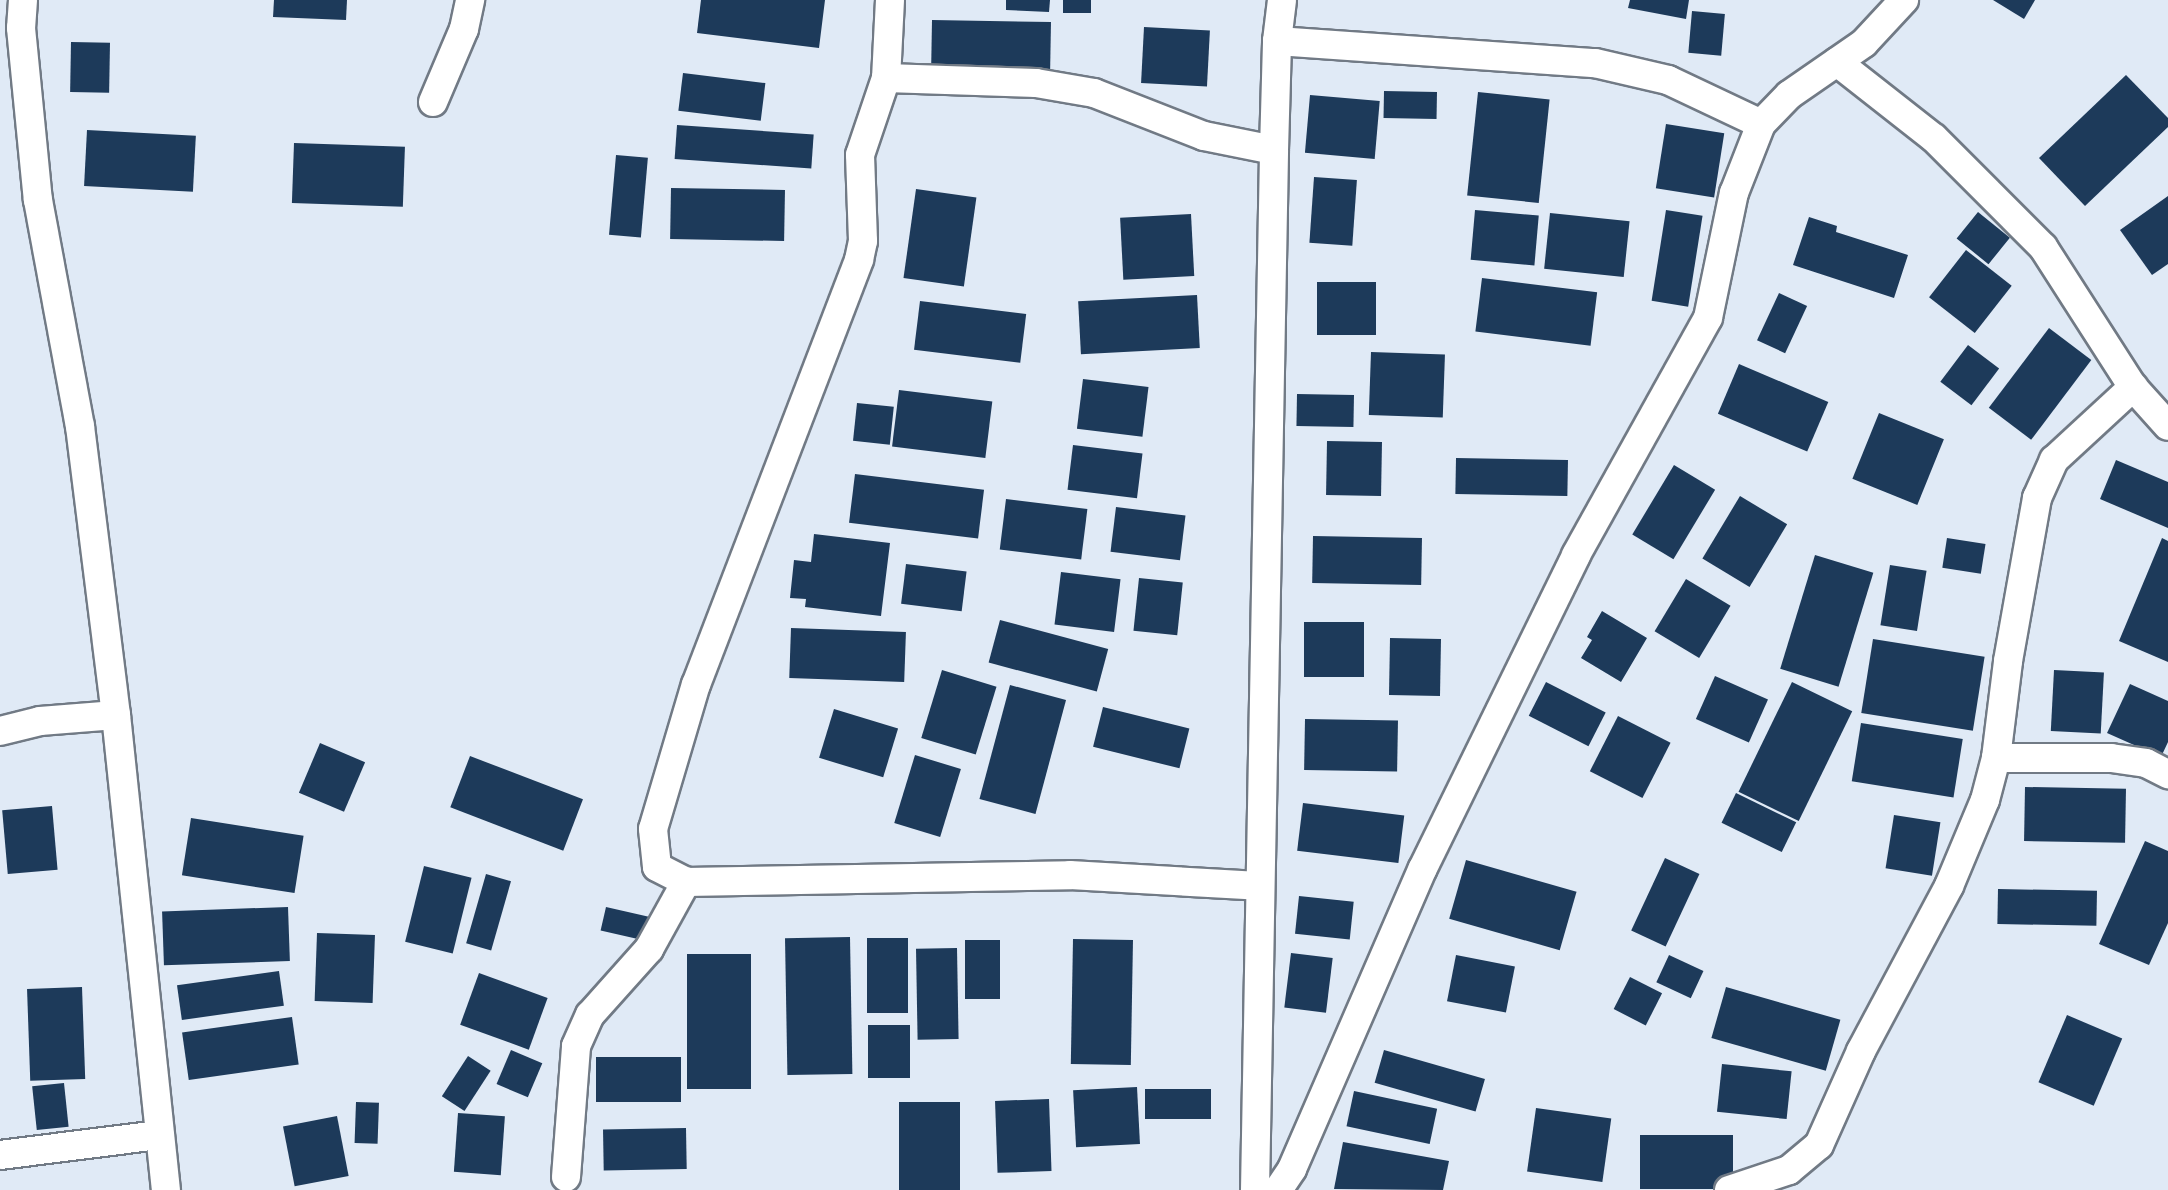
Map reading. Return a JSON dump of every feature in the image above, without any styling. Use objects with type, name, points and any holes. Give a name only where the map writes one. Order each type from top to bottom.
[{"type":"street","points":[[433,102],[464,29],[470,0]]},
{"type":"street","points":[[890,0],[886,78],[860,155],[864,241],[859,260],[696,684],[653,829],[657,867],[686,882],[1070,876],[1259,886]]},
{"type":"street","points":[[1255,1190],[1274,150],[1277,41],[1282,0]]},
{"type":"street","points":[[1278,1190],[1326,1093],[1423,868],[1576,555],[1708,318],[1734,193],[1761,124],[1790,95],[1864,43],[1904,0]]},
{"type":"street","points":[[15,18],[38,200],[80,426],[117,715],[158,1135],[166,1190]]},
{"type":"street","points":[[1277,41],[1595,63],[1668,80],[1761,124]]},
{"type":"street","points":[[1837,62],[1934,138],[2043,247],[2133,387],[2168,426]]},
{"type":"street","points":[[886,78],[1036,83],[1094,93],[1204,136],[1274,150]]},
{"type":"street","points":[[1730,1190],[1790,1170],[1819,1144],[1861,1051],[1949,886],[1985,800],[1996,758],[2037,498],[2054,460],[2133,387]]},
{"type":"street","points":[[0,731],[40,722],[117,715]]},
{"type":"street","points":[[1996,758],[2111,758],[2146,763],[2168,774]]},
{"type":"street","points":[[566,1177],[576,1046],[590,1015],[650,949],[686,882]]},
{"type":"street","points":[[0,1155],[158,1135]]},
{"type":"building","points":[[274,0],[347,0],[346,20],[273,17]]},
{"type":"building","points":[[701,0],[825,0],[819,48],[697,33]]},
{"type":"building","points":[[1006,0],[1050,0],[1049,12],[1006,10]]},
{"type":"building","points":[[1063,0],[1091,0],[1091,13],[1063,13]]},
{"type":"building","points":[[1630,0],[1689,0],[1686,19],[1628,8]]},
{"type":"building","points":[[1993,0],[2035,0],[2024,19]]},
{"type":"building","points":[[1692,11],[1725,14],[1721,56],[1688,53]]},
{"type":"building","points":[[932,20],[1051,22],[1050,75],[931,73]]},
{"type":"building","points":[[1144,27],[1210,30],[1207,86],[1141,83]]},
{"type":"building","points":[[71,42],[110,43],[109,93],[70,92]]},
{"type":"building","points":[[683,73],[765,83],[761,121],[678,111]]},
{"type":"building","points":[[2126,75],[2168,118],[2168,127],[2085,206],[2039,158]]},
{"type":"building","points":[[1384,91],[1437,92],[1437,119],[1384,118]]},
{"type":"building","points":[[1478,92],[1550,100],[1539,203],[1467,195]]},
{"type":"building","points":[[1310,95],[1380,101],[1375,159],[1305,153]]},
{"type":"building","points":[[1666,124],[1724,133],[1714,197],[1656,188]]},
{"type":"building","points":[[677,125],[814,135],[811,168],[675,159]]},
{"type":"building","points":[[87,130],[196,136],[193,192],[84,186]]},
{"type":"building","points":[[294,143],[405,147],[403,207],[292,203]]},
{"type":"building","points":[[616,155],[648,158],[641,237],[609,235]]},
{"type":"building","points":[[1314,177],[1357,180],[1352,246],[1309,243]]},
{"type":"building","points":[[671,188],[785,190],[784,241],[670,239]]},
{"type":"building","points":[[916,189],[976,197],[964,287],[903,278]]},
{"type":"building","points":[[2168,196],[2168,264],[2152,275],[2120,230]]},
{"type":"building","points":[[1475,210],[1539,216],[1534,265],[1471,260]]},
{"type":"building","points":[[1666,210],[1703,216],[1688,307],[1652,301]]},
{"type":"building","points":[[1978,212],[2010,238],[1988,264],[1957,238]]},
{"type":"building","points":[[1550,213],[1630,221],[1624,277],[1544,269]]},
{"type":"building","points":[[1191,214],[1194,276],[1123,280],[1120,218]]},
{"type":"building","points":[[1809,217],[1837,226],[1836,232],[1908,255],[1894,298],[1793,265]]},
{"type":"building","points":[[1966,250],[2012,286],[1975,333],[1929,297]]},
{"type":"building","points":[[1482,278],[1597,292],[1591,346],[1475,332]]},
{"type":"building","points":[[1317,282],[1376,282],[1376,335],[1317,335]]},
{"type":"building","points":[[1779,293],[1807,306],[1785,353],[1757,340]]},
{"type":"building","points":[[1197,295],[1200,348],[1081,354],[1078,301]]},
{"type":"building","points":[[920,301],[1026,314],[1020,363],[914,350]]},
{"type":"building","points":[[2049,328],[2091,360],[2031,440],[1989,408]]},
{"type":"building","points":[[1968,345],[1999,368],[1971,405],[1940,382]]},
{"type":"building","points":[[1371,352],[1445,355],[1443,418],[1369,415]]},
{"type":"building","points":[[1739,364],[1828,402],[1807,452],[1718,414]]},
{"type":"building","points":[[1083,379],[1149,387],[1142,437],[1077,429]]},
{"type":"building","points":[[899,390],[992,401],[985,458],[892,447]]},
{"type":"building","points":[[1297,394],[1354,395],[1353,427],[1296,426]]},
{"type":"building","points":[[857,403],[894,407],[890,445],[853,441]]},
{"type":"building","points":[[1879,413],[1944,439],[1917,505],[1852,479]]},
{"type":"building","points":[[1327,441],[1382,442],[1381,496],[1326,495]]},
{"type":"building","points":[[1073,445],[1142,454],[1137,498],[1068,490]]},
{"type":"building","points":[[1456,458],[1568,460],[1567,496],[1455,494]]},
{"type":"building","points":[[2116,460],[2168,482],[2168,528],[2100,499]]},
{"type":"building","points":[[1674,465],[1715,490],[1673,559],[1632,534]]},
{"type":"building","points":[[855,474],[984,490],[978,538],[849,523]]},
{"type":"building","points":[[1740,496],[1787,524],[1750,587],[1702,559]]},
{"type":"building","points":[[1006,499],[1087,509],[1081,560],[1000,550]]},
{"type":"building","points":[[1116,507],[1185,516],[1180,560],[1111,552]]},
{"type":"building","points":[[814,534],[890,543],[881,616],[805,607],[806,599],[790,598],[794,560],[811,562]]},
{"type":"building","points":[[1313,536],[1422,538],[1421,585],[1312,583]]},
{"type":"building","points":[[1947,538],[1986,544],[1981,574],[1942,568]]},
{"type":"building","points":[[2162,538],[2168,541],[2168,662],[2119,641]]},
{"type":"building","points":[[1815,555],[1873,573],[1839,687],[1780,669]]},
{"type":"building","points":[[906,564],[967,571],[962,611],[901,604]]},
{"type":"building","points":[[1890,565],[1927,571],[1917,631],[1880,625]]},
{"type":"building","points":[[1061,572],[1121,579],[1114,632],[1055,625]]},
{"type":"building","points":[[1139,578],[1183,583],[1177,635],[1133,631]]},
{"type":"building","points":[[1686,579],[1731,606],[1699,658],[1655,631]]},
{"type":"building","points":[[1602,611],[1647,638],[1621,682],[1581,658],[1592,640],[1587,637]]},
{"type":"building","points":[[1000,620],[1108,649],[1097,691],[989,663]]},
{"type":"building","points":[[1304,622],[1364,622],[1364,677],[1304,677]]},
{"type":"building","points":[[791,628],[906,632],[904,682],[789,678]]},
{"type":"building","points":[[1390,638],[1441,639],[1440,696],[1389,695]]},
{"type":"building","points":[[1873,639],[1985,657],[1973,731],[1861,713]]},
{"type":"building","points":[[942,670],[997,687],[976,755],[921,738]]},
{"type":"building","points":[[2054,670],[2104,673],[2101,734],[2051,731]]},
{"type":"building","points":[[1715,676],[1768,700],[1749,743],[1696,719]]},
{"type":"building","points":[[1546,682],[1606,712],[1588,746],[1529,716]]},
{"type":"building","points":[[1792,682],[1852,711],[1799,821],[1739,792]]},
{"type":"building","points":[[2130,684],[2168,701],[2168,742],[2161,757],[2107,733]]},
{"type":"building","points":[[1010,685],[1066,700],[1035,814],[979,799]]},
{"type":"building","points":[[1103,707],[1189,729],[1179,768],[1093,747]]},
{"type":"building","points":[[834,709],[898,729],[883,777],[819,758]]},
{"type":"building","points":[[1618,716],[1671,743],[1642,798],[1590,771]]},
{"type":"building","points":[[1305,719],[1398,721],[1397,772],[1304,770]]},
{"type":"building","points":[[1861,723],[1963,739],[1954,797],[1852,781]]},
{"type":"building","points":[[320,743],[365,762],[344,812],[299,793]]},
{"type":"building","points":[[915,755],[961,769],[940,837],[894,823]]},
{"type":"building","points":[[470,756],[583,799],[563,851],[450,807]]},
{"type":"building","points":[[2025,787],[2126,789],[2125,843],[2024,841]]},
{"type":"building","points":[[1736,793],[1796,822],[1782,852],[1722,823]]},
{"type":"building","points":[[1303,803],[1404,815],[1398,863],[1297,851]]},
{"type":"building","points":[[52,806],[58,870],[8,874],[2,810]]},
{"type":"building","points":[[1894,815],[1940,822],[1932,876],[1886,868]]},
{"type":"building","points":[[191,818],[304,836],[295,893],[182,875]]},
{"type":"building","points":[[2145,841],[2168,851],[2168,923],[2149,965],[2099,944]]},
{"type":"building","points":[[1665,858],[1699,874],[1666,947],[1631,931]]},
{"type":"building","points":[[1466,860],[1577,892],[1560,950],[1449,919]]},
{"type":"building","points":[[424,866],[472,878],[453,954],[405,942]]},
{"type":"building","points":[[486,874],[511,881],[491,950],[466,943]]},
{"type":"building","points":[[1998,889],[2097,891],[2096,926],[1997,924]]},
{"type":"building","points":[[1299,896],[1354,902],[1350,940],[1295,934]]},
{"type":"building","points":[[288,907],[290,961],[164,965],[162,911]]},
{"type":"building","points":[[606,907],[650,917],[644,941],[601,930]]},
{"type":"building","points":[[317,933],[375,935],[373,1003],[315,1001]]},
{"type":"building","points":[[850,937],[852,1074],[787,1075],[785,938]]},
{"type":"building","points":[[867,938],[908,938],[908,1013],[867,1013]]},
{"type":"building","points":[[1073,939],[1133,940],[1131,1065],[1071,1064]]},
{"type":"building","points":[[965,940],[1000,940],[1000,999],[965,999]]},
{"type":"building","points":[[957,948],[959,1039],[918,1040],[916,949]]},
{"type":"building","points":[[1291,953],[1333,958],[1326,1013],[1284,1008]]},
{"type":"building","points":[[687,954],[751,954],[751,1089],[687,1089]]},
{"type":"building","points":[[1456,955],[1515,966],[1506,1013],[1447,1001]]},
{"type":"building","points":[[1669,955],[1703,971],[1691,998],[1656,982]]},
{"type":"building","points":[[279,971],[284,1006],[182,1020],[177,985]]},
{"type":"building","points":[[479,973],[548,998],[529,1050],[460,1025]]},
{"type":"building","points":[[1630,977],[1662,993],[1646,1025],[1614,1009]]},
{"type":"building","points":[[82,987],[85,1079],[30,1081],[27,989]]},
{"type":"building","points":[[1726,987],[1840,1020],[1826,1071],[1711,1038]]},
{"type":"building","points":[[2067,1015],[2122,1038],[2094,1106],[2038,1082]]},
{"type":"building","points":[[292,1017],[299,1065],[189,1080],[182,1032]]},
{"type":"building","points":[[868,1025],[910,1025],[910,1078],[868,1078]]},
{"type":"building","points":[[511,1050],[542,1063],[528,1097],[497,1084]]},
{"type":"building","points":[[1384,1050],[1485,1079],[1476,1112],[1375,1083]]},
{"type":"building","points":[[468,1056],[491,1071],[465,1111],[442,1096]]},
{"type":"building","points":[[596,1057],[681,1057],[681,1102],[596,1102]]},
{"type":"building","points":[[1722,1064],[1792,1071],[1787,1119],[1717,1112]]},
{"type":"building","points":[[64,1083],[69,1127],[37,1130],[32,1086]]},
{"type":"building","points":[[1137,1087],[1140,1144],[1076,1147],[1073,1090]]},
{"type":"building","points":[[1145,1089],[1211,1089],[1211,1119],[1145,1119]]},
{"type":"building","points":[[1354,1091],[1437,1109],[1430,1144],[1347,1126]]},
{"type":"building","points":[[1049,1099],[1052,1171],[998,1173],[995,1101]]},
{"type":"building","points":[[356,1102],[379,1103],[378,1144],[355,1143]]},
{"type":"building","points":[[899,1102],[960,1102],[960,1190],[899,1190]]},
{"type":"building","points":[[1536,1108],[1611,1119],[1602,1182],[1527,1171]]},
{"type":"building","points":[[458,1113],[505,1116],[501,1175],[454,1172]]},
{"type":"building","points":[[337,1116],[349,1176],[295,1186],[283,1126]]},
{"type":"building","points":[[686,1128],[687,1169],[604,1170],[603,1129]]},
{"type":"building","points":[[1640,1135],[1733,1135],[1733,1189],[1640,1189]]},
{"type":"building","points":[[1343,1142],[1449,1161],[1443,1190],[1334,1189]]}]
